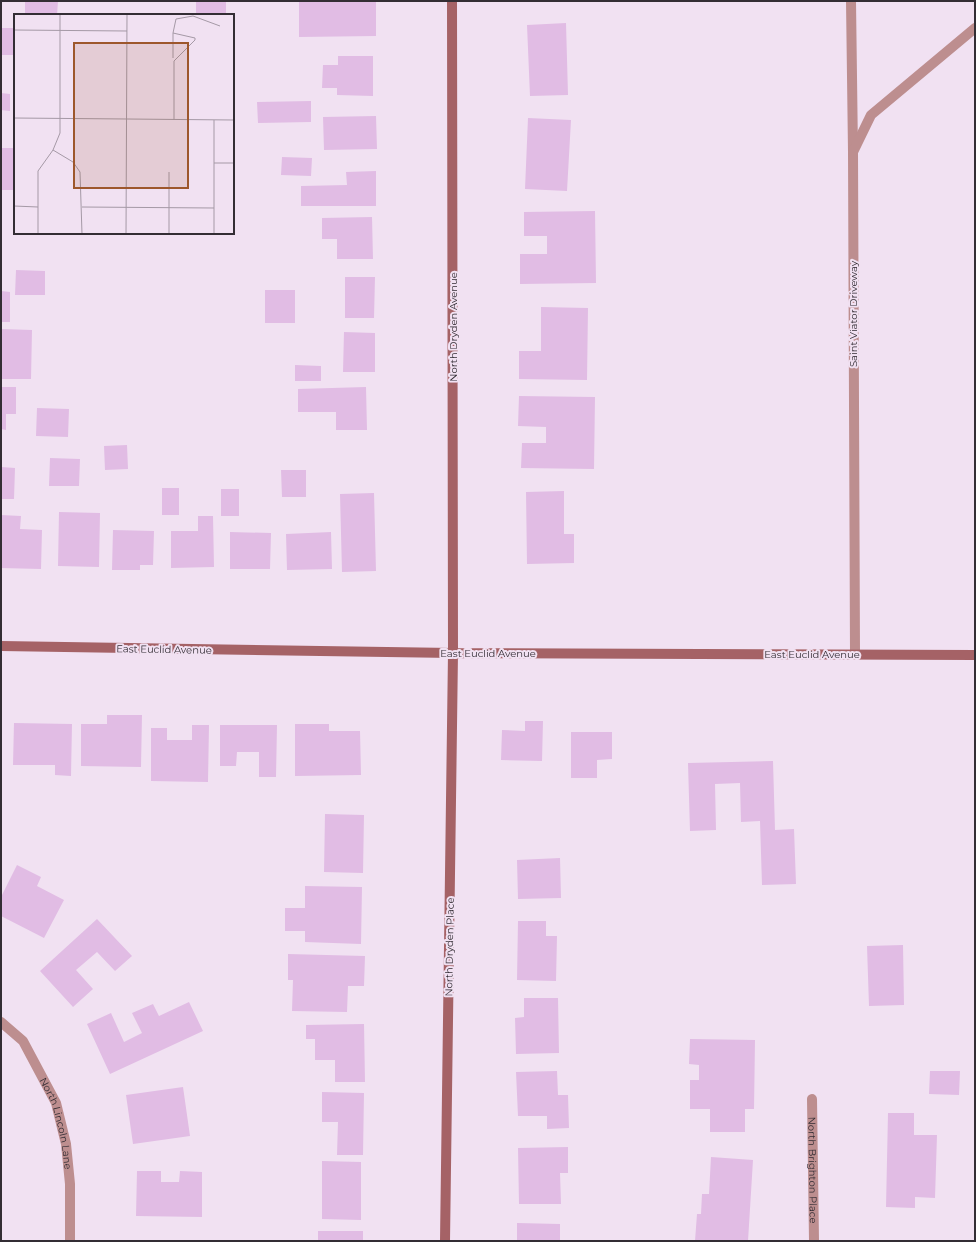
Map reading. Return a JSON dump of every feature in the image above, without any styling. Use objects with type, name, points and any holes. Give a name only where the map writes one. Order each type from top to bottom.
[{"type":"street","name":"North Dryden Avenue","points":[[452,1],[453,653]]},
{"type":"street","points":[[851,1],[852,152]]},
{"type":"street","name":"Saint Viator Driveway","points":[[855,654],[852,152],[871,115],[975,28]]},
{"type":"street","name":"East Euclid Avenue","points":[[1,646],[453,653],[975,655]]},
{"type":"street","name":"North Dryden Place","points":[[445,1241],[453,653]]},
{"type":"street","name":"North Lincoln Lane","points":[[1,1022],[23,1041],[56,1103],[66,1144],[70,1184],[70,1241]]},
{"type":"street","name":"North Brighton Place","points":[[812,1099],[814,1241]]},
{"type":"building","points":[[25,1],[58,1],[57,14],[25,14]]},
{"type":"building","points":[[196,1],[226,1],[226,14],[196,14]]},
{"type":"building","points":[[299,1],[376,1],[376,36],[299,37]]},
{"type":"building","points":[[566,23],[568,95],[530,96],[527,25]]},
{"type":"building","points":[[1,28],[14,28],[13,55],[1,55]]},
{"type":"building","points":[[338,56],[373,56],[373,96],[337,95],[337,88],[322,88],[323,65],[338,65]]},
{"type":"building","points":[[1,93],[10,94],[10,111],[1,110]]},
{"type":"building","points":[[311,101],[311,122],[258,123],[257,102]]},
{"type":"building","points":[[376,116],[377,149],[324,150],[323,117]]},
{"type":"building","points":[[528,118],[571,120],[567,191],[525,189]]},
{"type":"building","points":[[1,148],[14,148],[14,190],[1,190]]},
{"type":"building","points":[[282,157],[312,158],[311,176],[281,175]]},
{"type":"building","points":[[376,171],[376,206],[301,206],[301,186],[347,185],[346,172]]},
{"type":"building","points":[[595,211],[596,283],[520,284],[520,254],[547,254],[547,236],[524,236],[524,212]]},
{"type":"building","points":[[372,217],[373,259],[337,259],[337,239],[322,239],[322,218]]},
{"type":"building","points":[[16,270],[45,271],[45,295],[15,295]]},
{"type":"building","points":[[345,277],[375,277],[374,318],[345,318]]},
{"type":"building","points":[[265,290],[295,290],[295,323],[265,323]]},
{"type":"building","points":[[1,291],[10,292],[10,322],[1,322]]},
{"type":"building","points":[[541,307],[588,308],[587,380],[519,379],[519,351],[541,351]]},
{"type":"building","points":[[1,329],[32,330],[31,379],[1,379]]},
{"type":"building","points":[[344,332],[375,333],[375,372],[343,372]]},
{"type":"building","points":[[295,365],[321,366],[321,381],[295,381]]},
{"type":"building","points":[[1,387],[16,387],[16,414],[6,414],[6,430],[1,429]]},
{"type":"building","points":[[366,387],[367,430],[336,430],[336,412],[298,412],[298,389]]},
{"type":"building","points":[[519,396],[595,397],[594,469],[521,468],[522,443],[546,443],[546,427],[518,426]]},
{"type":"building","points":[[37,408],[69,409],[68,437],[36,436]]},
{"type":"building","points":[[127,445],[128,469],[105,470],[104,446]]},
{"type":"building","points":[[50,458],[80,459],[79,486],[49,486]]},
{"type":"building","points":[[1,467],[15,468],[14,499],[1,499]]},
{"type":"building","points":[[281,470],[306,470],[306,497],[282,497]]},
{"type":"building","points":[[162,488],[179,488],[179,515],[162,515]]},
{"type":"building","points":[[221,489],[239,489],[239,516],[221,516]]},
{"type":"building","points":[[564,491],[564,534],[574,534],[574,563],[527,564],[526,492]]},
{"type":"building","points":[[374,493],[376,571],[342,572],[340,494]]},
{"type":"building","points":[[59,512],[100,513],[99,567],[58,566]]},
{"type":"building","points":[[1,515],[21,516],[20,529],[42,530],[41,569],[1,568]]},
{"type":"building","points":[[198,516],[213,516],[214,567],[171,568],[171,531],[198,531]]},
{"type":"building","points":[[113,530],[154,531],[153,565],[140,565],[140,570],[112,570]]},
{"type":"building","points":[[230,532],[271,533],[270,569],[230,569]]},
{"type":"building","points":[[331,532],[332,569],[287,570],[286,534]]},
{"type":"building","points":[[107,715],[142,715],[141,767],[81,766],[81,724],[107,724]]},
{"type":"building","points":[[525,721],[543,721],[542,761],[501,760],[502,730],[525,731]]},
{"type":"building","points":[[14,723],[72,724],[71,776],[55,775],[55,765],[13,765]]},
{"type":"building","points":[[295,724],[329,724],[329,731],[360,731],[361,775],[295,776]]},
{"type":"building","points":[[192,725],[209,725],[208,782],[151,781],[151,728],[167,728],[167,740],[192,740]]},
{"type":"building","points":[[220,725],[277,725],[276,777],[259,777],[259,752],[237,752],[236,766],[220,766]]},
{"type":"building","points":[[571,732],[612,732],[612,759],[597,760],[597,778],[571,778]]},
{"type":"building","points":[[773,761],[775,830],[794,829],[796,884],[762,885],[760,821],[741,822],[740,783],[715,784],[716,830],[690,831],[688,763]]},
{"type":"building","points":[[325,814],[364,815],[363,873],[324,872]]},
{"type":"building","points":[[560,858],[561,898],[518,899],[517,860]]},
{"type":"building","points":[[17,865],[41,877],[37,886],[64,900],[44,938],[1,916],[1,897]]},
{"type":"building","points":[[305,886],[362,887],[361,944],[305,942],[305,931],[285,931],[285,908],[305,908]]},
{"type":"building","points":[[97,919],[132,956],[115,971],[97,952],[76,970],[93,989],[73,1007],[40,971]]},
{"type":"building","points":[[518,921],[546,921],[546,936],[557,936],[556,981],[517,980]]},
{"type":"building","points":[[903,945],[904,1005],[869,1006],[867,946]]},
{"type":"building","points":[[288,954],[365,956],[364,986],[348,986],[347,1012],[292,1011],[293,980],[288,980]]},
{"type":"building","points":[[524,998],[558,998],[559,1053],[516,1054],[515,1018],[524,1017]]},
{"type":"building","points":[[189,1002],[203,1031],[110,1074],[87,1024],[111,1013],[124,1042],[142,1033],[132,1013],[153,1004],[159,1016]]},
{"type":"building","points":[[364,1024],[365,1082],[335,1082],[335,1060],[315,1060],[315,1039],[306,1039],[306,1025]]},
{"type":"building","points":[[690,1039],[755,1040],[754,1109],[745,1109],[745,1132],[710,1132],[710,1109],[690,1109],[690,1080],[699,1080],[699,1065],[689,1064]]},
{"type":"building","points":[[557,1071],[558,1095],[568,1095],[569,1128],[547,1129],[547,1116],[518,1116],[516,1072]]},
{"type":"building","points":[[930,1071],[960,1071],[959,1095],[929,1094]]},
{"type":"building","points":[[183,1087],[190,1136],[133,1144],[126,1095]]},
{"type":"building","points":[[322,1092],[364,1093],[363,1155],[337,1155],[338,1122],[322,1122]]},
{"type":"building","points":[[888,1113],[914,1113],[914,1135],[937,1135],[935,1198],[915,1197],[915,1208],[886,1207]]},
{"type":"building","points":[[568,1147],[568,1173],[560,1173],[561,1204],[519,1204],[518,1148]]},
{"type":"building","points":[[711,1157],[753,1160],[748,1241],[695,1241],[697,1214],[701,1214],[702,1194],[709,1194]]},
{"type":"building","points":[[322,1161],[361,1162],[361,1220],[322,1219]]},
{"type":"building","points":[[137,1171],[161,1171],[161,1182],[179,1182],[180,1171],[202,1172],[202,1217],[136,1216]]},
{"type":"building","points":[[517,1223],[560,1224],[560,1241],[517,1241]]},
{"type":"building","points":[[318,1231],[363,1231],[363,1241],[318,1241]]}]
